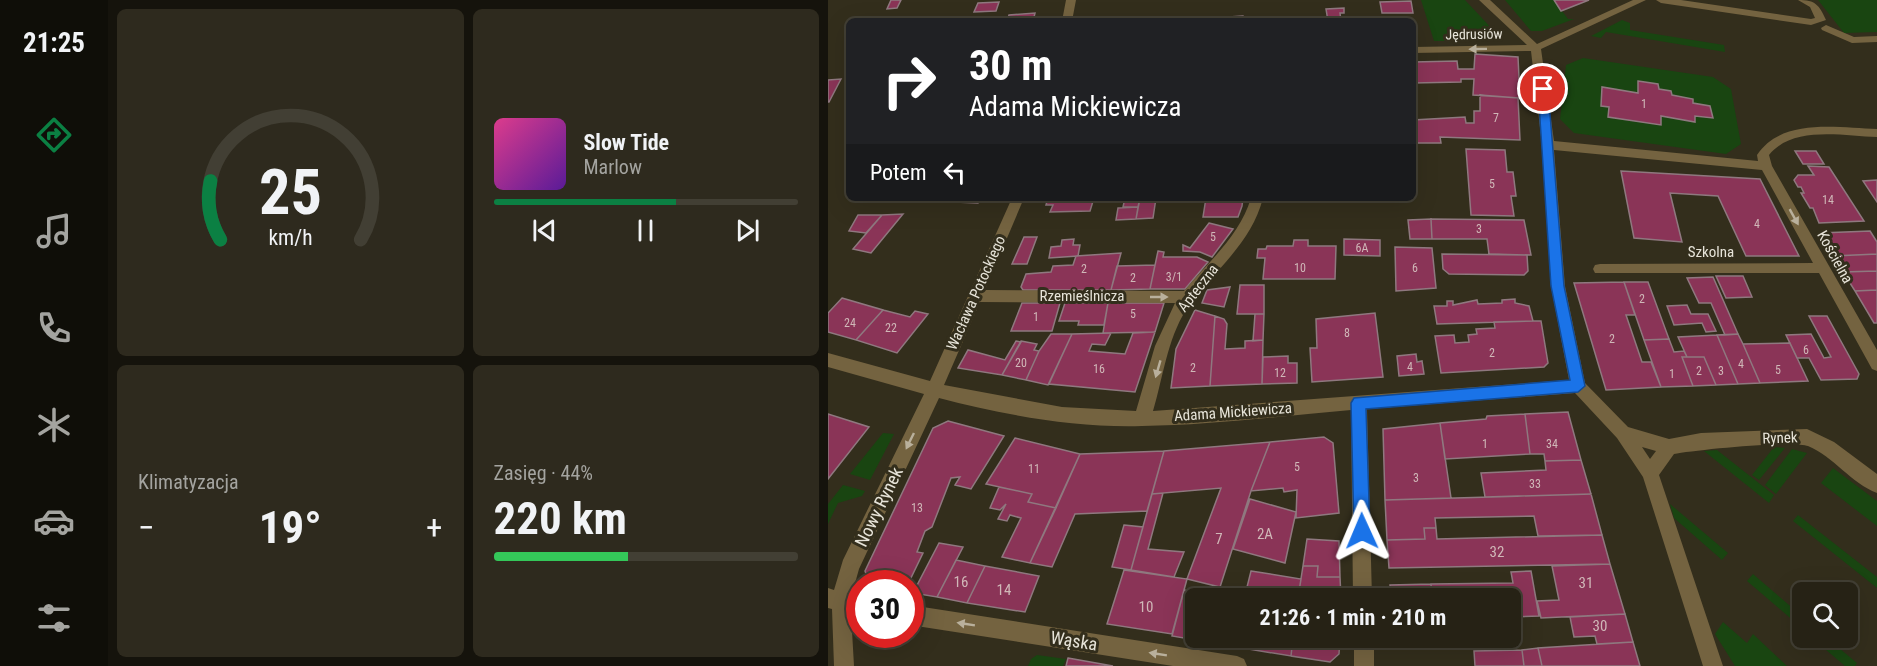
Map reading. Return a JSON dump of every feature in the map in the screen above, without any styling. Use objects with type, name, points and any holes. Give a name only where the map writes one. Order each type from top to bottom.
[{"type":"street","points":[[1068,18],[1071,0]]},
{"type":"street","points":[[1484,0],[1536,48],[1548,145],[1558,286],[1578,386],[1623,433],[1650,473],[1698,626],[1713,666]]},
{"type":"street","points":[[1536,48],[1641,0]]},
{"type":"street","points":[[1661,0],[1811,22],[1821,20],[1814,5],[1803,0]]},
{"type":"street","points":[[1826,28],[1852,39],[1877,39]]},
{"type":"street","name":"Jędrusiów","points":[[1416,50],[1536,48]]},
{"type":"street","points":[[1548,145],[1766,166],[1763,155],[1767,147],[1790,134],[1877,133]]},
{"type":"street","name":"Kościelna","points":[[1766,166],[1877,364]]},
{"type":"street","name":"Wacława Potockiego","points":[[934,388],[1017,201]]},
{"type":"street","name":"Apteczna","points":[[1142,419],[1175,318],[1189,297],[1234,242],[1253,211],[1256,201]]},
{"type":"street","name":"Szkolna","points":[[1600,268],[1822,268]]},
{"type":"street","name":"Rzemieślnicza","points":[[975,296],[1189,297]]},
{"type":"street","name":"Adama Mickiewicza","points":[[828,360],[934,388],[1049,414],[1101,419],[1142,419],[1578,386]]},
{"type":"street","name":"Nowy Rynek","points":[[844,666],[843,602],[850,567],[934,388]]},
{"type":"street","points":[[1359,403],[1363,588]]},
{"type":"street","name":"Rynek","points":[[1623,433],[1669,447],[1701,441],[1807,437],[1828,448],[1877,485]]},
{"type":"street","points":[[1650,473],[1669,447]]},
{"type":"street","name":"Wąska","points":[[924,617],[1237,666]]},
{"type":"street","points":[[1364,648],[1364,666]]},
{"type":"green space","points":[[1421,0],[1465,0],[1496,33],[1490,34],[1488,41],[1434,41]]},
{"type":"green space","points":[[1505,0],[1554,0],[1568,19],[1574,19],[1542,31],[1531,31]]},
{"type":"green space","points":[[1818,0],[1877,0],[1877,32],[1844,33]]},
{"type":"green space","points":[[1622,20],[1630,23],[1630,30],[1724,45],[1725,52],[1606,32],[1601,38],[1591,36]]},
{"type":"green space","points":[[1583,58],[1713,77],[1731,89],[1741,144],[1726,154],[1574,133],[1560,119],[1566,65]]},
{"type":"green space","points":[[883,433],[894,434],[870,480],[850,474]]},
{"type":"green space","points":[[1774,447],[1785,448],[1759,480],[1752,475]]},
{"type":"green space","points":[[1792,449],[1807,453],[1776,494],[1765,485]]},
{"type":"green space","points":[[1717,450],[1774,495],[1769,503],[1704,451]]},
{"type":"green space","points":[[1833,468],[1877,501],[1877,526],[1821,483]]},
{"type":"green space","points":[[843,485],[865,491],[862,496],[838,503],[828,524],[828,504]]},
{"type":"green space","points":[[1670,504],[1728,553],[1722,560],[1674,518]]},
{"type":"green space","points":[[1798,515],[1877,577],[1877,588],[1793,521]]},
{"type":"green space","points":[[1753,574],[1792,608],[1792,620],[1747,581]]},
{"type":"green space","points":[[1723,622],[1747,643],[1753,634],[1787,666],[1735,666],[1715,634]]},
{"type":"green space","points":[[1824,648],[1839,648],[1857,663],[1855,666],[1845,666]]},
{"type":"green space","points":[[1037,655],[1066,659],[1063,666],[1028,666],[1031,659]]},
{"type":"building","points":[[891,0],[901,0],[897,8],[887,9]]},
{"type":"building","points":[[1554,0],[1589,0],[1561,11]]},
{"type":"building","points":[[1411,1],[1413,13],[1382,13],[1380,2]]},
{"type":"building","points":[[999,2],[996,11],[974,12],[978,3]]},
{"type":"building","points":[[1344,8],[1344,13],[1340,13],[1341,18],[1328,18],[1326,9]]},
{"type":"building","points":[[1035,13],[1034,18],[1008,18],[1009,15]]},
{"type":"building","points":[[1475,54],[1518,57],[1520,98],[1473,95],[1474,79],[1461,79],[1461,82],[1416,83],[1416,62],[1457,61],[1458,69],[1474,69]]},
{"type":"building","points":[[841,79],[829,102],[828,102],[828,80]]},
{"type":"building","points":[[1638,81],[1658,84],[1659,89],[1671,91],[1672,95],[1693,99],[1693,103],[1710,106],[1713,118],[1695,116],[1695,122],[1661,116],[1661,125],[1608,117],[1609,107],[1601,106],[1602,87],[1638,93]]},
{"type":"building","points":[[1480,95],[1518,98],[1520,140],[1440,137],[1441,143],[1416,143],[1416,120],[1465,117],[1466,123],[1474,123],[1474,111],[1480,111]]},
{"type":"building","points":[[1466,149],[1505,150],[1507,172],[1513,172],[1516,196],[1511,196],[1514,216],[1471,215]]},
{"type":"building","points":[[1795,151],[1816,151],[1824,164],[1803,164]]},
{"type":"building","points":[[1808,166],[1829,167],[1864,221],[1819,223],[1813,208],[1810,208],[1801,193],[1804,193],[1801,187],[1798,187],[1794,180],[1798,175],[1814,175]]},
{"type":"building","points":[[1621,171],[1760,179],[1799,256],[1746,256],[1718,196],[1670,193],[1682,242],[1634,238]]},
{"type":"building","points":[[1877,180],[1877,202],[1863,181]]},
{"type":"building","points":[[956,201],[979,201],[978,203]]},
{"type":"building","points":[[1047,201],[1093,201],[1090,211],[1050,212],[1053,205],[1046,205]]},
{"type":"building","points":[[1124,201],[1139,201],[1138,207],[1123,207]]},
{"type":"building","points":[[1139,201],[1156,201],[1153,218],[1136,219]]},
{"type":"building","points":[[1206,201],[1243,201],[1238,217],[1203,217]]},
{"type":"building","points":[[1138,207],[1136,219],[1116,220],[1118,208]]},
{"type":"building","points":[[903,214],[871,253],[853,249],[882,215]]},
{"type":"building","points":[[858,215],[882,215],[866,233],[849,231]]},
{"type":"building","points":[[1431,219],[1432,239],[1410,239],[1408,220]]},
{"type":"building","points":[[1431,219],[1524,220],[1531,255],[1489,254],[1487,239],[1432,239]]},
{"type":"building","points":[[1209,223],[1233,229],[1212,257],[1200,252],[1183,251],[1183,245],[1190,248]]},
{"type":"building","points":[[1870,231],[1877,242],[1877,254],[1834,256],[1820,233]]},
{"type":"building","points":[[1024,237],[1037,237],[1027,264],[1012,264]]},
{"type":"building","points":[[1074,239],[1073,245],[1080,245],[1078,256],[1049,258],[1051,247],[1061,246],[1062,240]]},
{"type":"building","points":[[1344,239],[1380,240],[1380,256],[1344,255]]},
{"type":"building","points":[[1294,240],[1308,240],[1308,246],[1336,246],[1335,279],[1263,279],[1265,258],[1257,258],[1258,249],[1266,249],[1267,246],[1293,246]]},
{"type":"building","points":[[1395,247],[1432,248],[1436,288],[1396,291]]},
{"type":"building","points":[[1158,251],[1164,252],[1163,257],[1197,257],[1208,262],[1185,289],[1150,289]]},
{"type":"building","points":[[1121,253],[1111,290],[1023,290],[1021,287],[1026,274],[1051,272],[1053,266],[1073,265],[1076,256]]},
{"type":"building","points":[[1442,254],[1527,255],[1528,271],[1524,275],[1449,274],[1443,269]]},
{"type":"building","points":[[1877,254],[1877,271],[1843,272],[1834,256]]},
{"type":"building","points":[[1155,265],[1150,289],[1111,290],[1117,266]]},
{"type":"building","points":[[1877,271],[1877,290],[1855,291],[1843,272]]},
{"type":"building","points":[[1716,276],[1743,276],[1752,297],[1726,298]]},
{"type":"building","points":[[1713,277],[1738,334],[1725,335],[1711,303],[1699,303],[1687,278]]},
{"type":"building","points":[[1624,282],[1635,315],[1626,315],[1642,362],[1651,362],[1661,387],[1606,390],[1574,283]]},
{"type":"building","points":[[1624,282],[1648,282],[1669,339],[1644,340]]},
{"type":"building","points":[[1240,285],[1264,285],[1264,314],[1237,314]]},
{"type":"building","points":[[1230,287],[1224,307],[1202,303],[1207,290]]},
{"type":"building","points":[[1877,290],[1877,323],[1874,323],[1855,291]]},
{"type":"building","points":[[842,298],[883,310],[856,340],[828,332],[828,313]]},
{"type":"building","points":[[1515,299],[1515,303],[1529,306],[1533,321],[1437,324],[1434,306],[1447,306],[1447,301],[1453,301],[1453,305],[1477,300],[1478,304],[1502,303],[1502,300]]},
{"type":"building","points":[[1022,303],[1060,303],[1052,331],[1011,331]]},
{"type":"building","points":[[1065,303],[1108,303],[1104,325],[1078,325],[1079,321],[1059,321]]},
{"type":"building","points":[[1108,303],[1164,303],[1155,332],[1103,333]]},
{"type":"building","points":[[1687,305],[1691,314],[1708,314],[1716,331],[1706,332],[1702,323],[1674,325],[1667,306]]},
{"type":"building","points":[[883,310],[910,317],[915,311],[928,314],[897,353],[856,340]]},
{"type":"building","points":[[1195,310],[1215,316],[1210,386],[1171,388],[1176,349]]},
{"type":"building","points":[[1375,313],[1383,377],[1312,382],[1310,348],[1317,348],[1316,319]]},
{"type":"building","points":[[1255,314],[1264,314],[1263,340],[1253,341]]},
{"type":"building","points":[[1215,316],[1224,319],[1227,324],[1225,349],[1245,348],[1245,341],[1263,340],[1262,384],[1210,386]]},
{"type":"building","points":[[1809,316],[1827,316],[1859,374],[1857,379],[1821,380],[1809,358],[1797,358],[1786,335],[1811,334],[1824,358],[1831,357]]},
{"type":"building","points":[[1541,321],[1548,363],[1544,367],[1441,373],[1435,336],[1454,335],[1455,343],[1469,342],[1468,335],[1477,334],[1476,329],[1495,328],[1494,322]]},
{"type":"building","points":[[1155,332],[1135,392],[1049,384],[1072,334],[1111,333],[1105,345],[1092,344],[1089,351],[1125,354],[1133,333]]},
{"type":"building","points":[[1051,334],[1072,334],[1048,385],[1026,380],[1039,351]]},
{"type":"building","points":[[1738,334],[1760,383],[1738,384],[1717,335]]},
{"type":"building","points":[[1717,335],[1738,384],[1716,385],[1704,357],[1687,357],[1678,337]]},
{"type":"building","points":[[1669,339],[1674,352],[1684,351],[1687,357],[1682,357],[1693,386],[1661,387],[1644,340]]},
{"type":"building","points":[[1016,341],[1021,342],[1002,375],[958,368],[968,350],[1005,360]]},
{"type":"building","points":[[1021,341],[1037,344],[1034,350],[1039,351],[1026,380],[1002,375]]},
{"type":"building","points":[[1790,343],[1808,381],[1760,383],[1743,344]]},
{"type":"building","points":[[1416,354],[1417,362],[1422,361],[1424,374],[1399,376],[1397,356]]},
{"type":"building","points":[[1288,356],[1288,363],[1297,363],[1297,383],[1262,384],[1263,357]]},
{"type":"building","points":[[1682,357],[1704,357],[1716,385],[1693,386]]},
{"type":"building","points":[[1568,412],[1581,460],[1545,461],[1544,454],[1530,454],[1525,414]]},
{"type":"building","points":[[828,414],[869,427],[828,479]]},
{"type":"building","points":[[1525,414],[1530,454],[1445,459],[1440,423],[1486,419],[1487,416]]},
{"type":"building","points":[[948,421],[1004,436],[971,489],[955,485],[960,477],[951,478],[932,527],[925,531],[917,552],[923,553],[915,570],[865,570],[933,428]]},
{"type":"building","points":[[1440,423],[1451,498],[1385,500],[1383,429]]},
{"type":"building","points":[[1324,437],[1333,443],[1339,513],[1296,518],[1297,490],[1284,492],[1283,488],[1251,491],[1270,442]]},
{"type":"building","points":[[1015,438],[1080,454],[1056,508],[1028,502],[1032,494],[986,484]]},
{"type":"building","points":[[1270,442],[1251,491],[1220,587],[1187,579],[1221,488],[1152,494],[1164,451]]},
{"type":"building","points":[[1164,451],[1147,511],[1075,514],[1052,567],[1030,563],[1080,454]]},
{"type":"building","points":[[1581,460],[1591,494],[1485,497],[1481,473],[1546,470],[1545,461]]},
{"type":"building","points":[[999,487],[1032,494],[1028,502],[1056,508],[1030,563],[1002,557],[1021,518],[1010,515],[1007,521],[998,519],[1006,504],[1000,510],[990,508]]},
{"type":"building","points":[[1163,493],[1148,549],[1184,552],[1174,577],[1131,570],[1152,494]]},
{"type":"building","points":[[1591,494],[1602,535],[1538,536],[1534,516],[1435,518],[1436,528],[1424,528],[1425,539],[1387,540],[1385,500]]},
{"type":"building","points":[[1250,499],[1296,512],[1285,563],[1233,549]]},
{"type":"building","points":[[1124,525],[1143,527],[1131,570],[1112,567]]},
{"type":"building","points":[[1424,528],[1436,528],[1437,539],[1602,535],[1610,564],[1389,568],[1387,540],[1425,539]]},
{"type":"building","points":[[1307,539],[1339,541],[1340,577],[1317,577],[1318,566],[1303,566]]},
{"type":"building","points":[[939,543],[963,547],[937,597],[924,595],[924,572]]},
{"type":"building","points":[[956,560],[985,566],[967,603],[937,597]]},
{"type":"building","points":[[1610,564],[1625,614],[1541,618],[1537,601],[1559,600],[1552,566]]},
{"type":"building","points":[[985,566],[1039,576],[1025,612],[967,603]]},
{"type":"building","points":[[1303,566],[1318,566],[1317,577],[1340,577],[1341,588],[1300,588]]},
{"type":"building","points":[[1124,570],[1187,579],[1172,634],[1107,624]]},
{"type":"building","points":[[1251,571],[1301,579],[1300,588],[1247,588]]},
{"type":"building","points":[[1531,571],[1539,616],[1521,617],[1521,588],[1431,588],[1431,584],[1513,583],[1511,572]]},
{"type":"building","points":[[1431,584],[1431,588],[1390,588],[1390,585]]},
{"type":"building","points":[[1184,590],[1185,590],[1185,638],[1172,636]]},
{"type":"building","points":[[1625,614],[1633,642],[1597,644],[1595,636],[1574,637],[1570,617]]},
{"type":"building","points":[[1633,642],[1640,666],[1542,666],[1538,648]]},
{"type":"building","points":[[1242,648],[1292,648],[1291,656]]},
{"type":"building","points":[[1292,648],[1339,648],[1339,654],[1330,662],[1291,656]]},
{"type":"building","points":[[1538,648],[1542,666],[1524,666],[1522,650]]},
{"type":"building","points":[[1522,650],[1524,666],[1475,666],[1474,651]]},
{"type":"building","points":[[1068,658],[1113,666],[1066,666]]},
{"type":"route","points":[[1362,531],[1359,403],[1578,386],[1558,286],[1543,89]]}]
